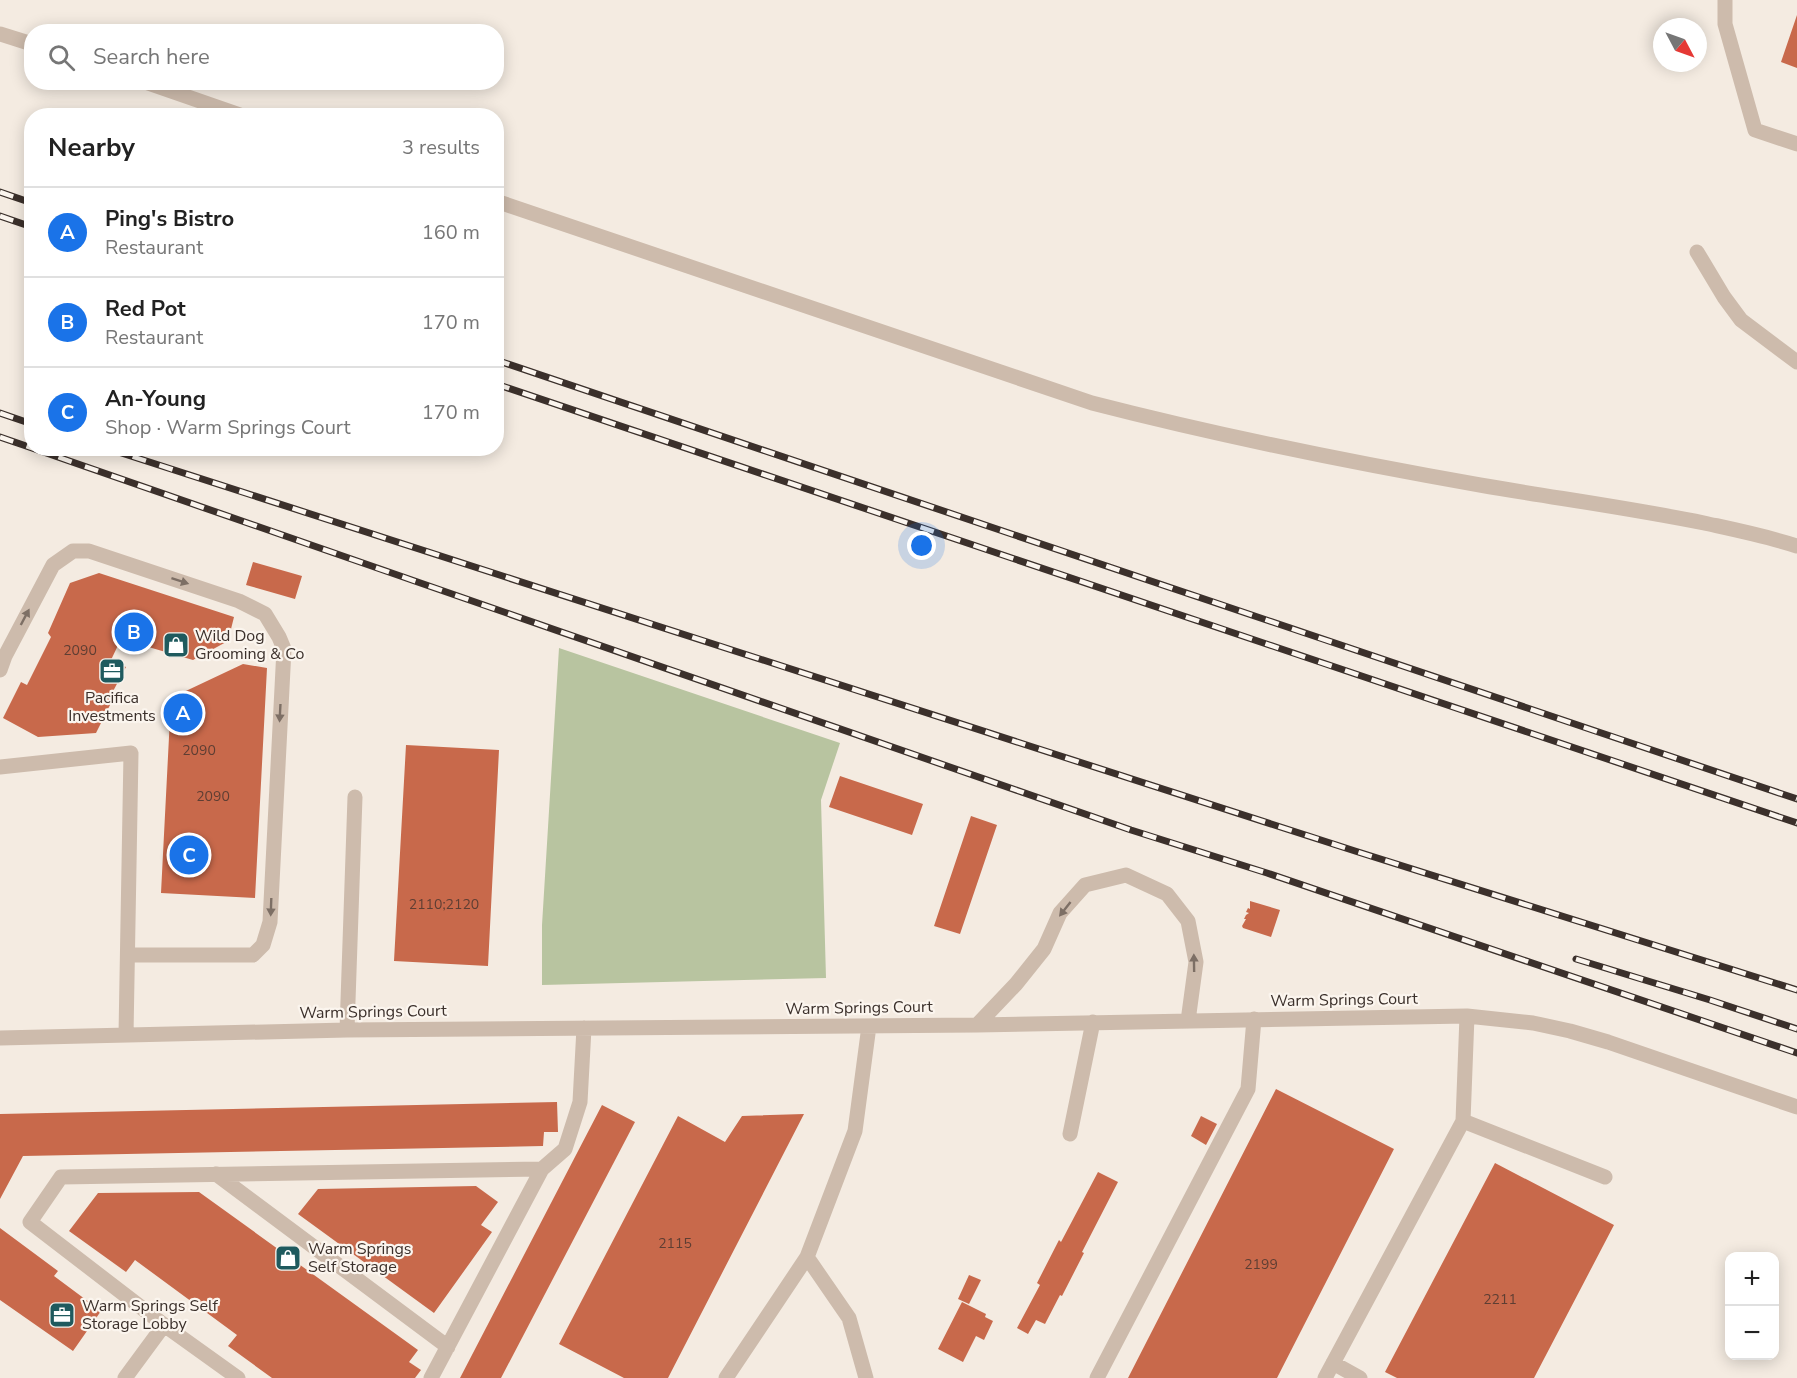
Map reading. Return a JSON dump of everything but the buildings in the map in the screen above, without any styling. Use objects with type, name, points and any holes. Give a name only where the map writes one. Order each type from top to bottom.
[{"type":"street","points":[[1725,0],[1725,24],[1755,130],[1797,144]]},
{"type":"street","points":[[0,34],[24,42]]},
{"type":"street","points":[[168,90],[220,108]]},
{"type":"street","points":[[504,204],[1103,405],[1188,428],[1480,485],[1658,514],[1768,537],[1797,546]]},
{"type":"street","points":[[1696,252],[1741,320],[1797,362]]},
{"type":"street","points":[[0,670],[5,656],[53,565],[72,552],[89,551],[239,601],[264,614],[279,637],[284,649],[270,922],[263,945],[253,955],[128,955]]},
{"type":"street","points":[[0,767],[131,753],[126,1035]]},
{"type":"street","points":[[347,1030],[356,798]]},
{"type":"street","points":[[977,1025],[1016,984],[1044,949],[1060,913],[1085,885],[1126,875],[1167,894],[1188,921],[1196,962],[1188,1021]]},
{"type":"street","points":[[1325,1378],[1463,1121],[1467,1016]]},
{"type":"street","name":"Warm Springs Court","points":[[0,1038],[347,1030],[977,1025],[1467,1016],[1533,1023],[1570,1031],[1797,1107]]},
{"type":"street","points":[[1097,1378],[1248,1089],[1254,1019]]},
{"type":"street","points":[[1070,1134],[1092,1022]]},
{"type":"street","points":[[726,1378],[807,1257],[855,1131],[869,1026]]},
{"type":"street","points":[[431,1378],[542,1169],[565,1149],[580,1102],[584,1028]]},
{"type":"street","points":[[1463,1121],[1605,1177]]},
{"type":"street","points":[[238,1378],[164,1325],[30,1222],[61,1177],[542,1169]]},
{"type":"street","points":[[216,1174],[448,1347]]},
{"type":"street","points":[[807,1257],[849,1318],[866,1378]]},
{"type":"street","points":[[125,1378],[164,1325]]},
{"type":"street","points":[[1333,1363],[1360,1378]]},
{"type":"green space","points":[[559,648],[840,743],[821,800],[826,978],[542,985],[542,925]]},
{"type":"railway","points":[[0,192],[24,200]]},
{"type":"railway","points":[[0,216],[24,224]]},
{"type":"railway","points":[[504,363],[1797,799]]},
{"type":"railway","points":[[504,387],[1797,823]]},
{"type":"railway","points":[[0,413],[24,421]]},
{"type":"railway","points":[[0,437],[24,445]]},
{"type":"railway","points":[[55,456],[1131,830],[1267,873],[1797,1053]]},
{"type":"railway","points":[[131,456],[1355,851],[1797,990]]},
{"type":"railway","points":[[1576,959],[1797,1029]]},
{"type":"place","name":"Red Pot","points":[[134,632]]},
{"type":"place","name":"Wild Dog Grooming & Co","points":[[176,645]]},
{"type":"place","name":"Pacifica Investments","points":[[112,671]]},
{"type":"place","name":"Ping's Bistro","points":[[183,713]]},
{"type":"place","name":"An-Young","points":[[189,855]]},
{"type":"place","name":"Warm Springs Self Storage","points":[[288,1258]]},
{"type":"place","name":"Warm Springs Self Storage Lobby","points":[[62,1315]]}]
